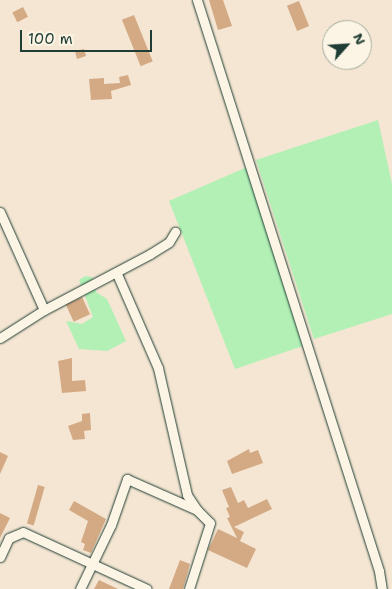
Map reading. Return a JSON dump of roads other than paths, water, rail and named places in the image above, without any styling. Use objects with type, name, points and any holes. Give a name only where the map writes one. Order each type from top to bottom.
[{"type":"street","points":[[198,0],[380,571],[382,589]]},
{"type":"street","points":[[0,212],[44,310]]},
{"type":"street","points":[[0,338],[44,310],[117,274],[169,242],[175,232]]},
{"type":"street","points":[[117,274],[158,368],[187,494],[210,523],[189,589]]},
{"type":"street","points":[[80,589],[94,564],[127,479],[198,510]]},
{"type":"street","points":[[0,556],[9,538],[23,532],[147,589]]}]
